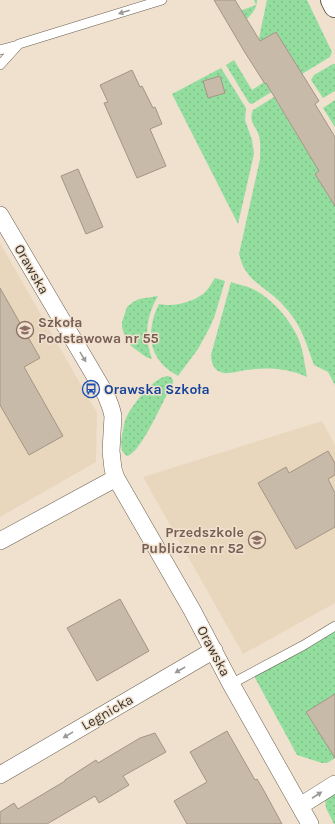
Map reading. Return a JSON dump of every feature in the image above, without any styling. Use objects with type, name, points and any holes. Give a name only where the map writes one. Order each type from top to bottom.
[{"type":"street","points":[[332,0],[335,6]]},
{"type":"street","name":"Orawska","points":[[0,215],[106,396],[113,416],[111,451],[113,469],[116,478],[192,610],[231,684],[310,824]]},
{"type":"street","points":[[0,541],[116,478]]},
{"type":"street","name":"Legnicka","points":[[0,775],[214,650]]},
{"type":"street","points":[[300,806],[335,784]]},
{"type":"lane","points":[[0,50],[162,0]]},
{"type":"lane","points":[[0,65],[19,44]]},
{"type":"lane","points":[[231,684],[304,645],[335,626]]},
{"type":"shaded area","name":"Szkoła Podstawowa nr 55","points":[[0,243],[97,413],[96,462],[0,517]]},
{"type":"shaded area","name":"Przedszkole Publiczne nr 52","points":[[322,421],[335,445],[335,603],[243,654],[143,477]]},
{"type":"green space","points":[[254,0],[257,0],[257,4],[251,15],[243,23],[229,15],[256,5]]},
{"type":"green space","points":[[267,0],[307,0],[332,52],[330,57],[292,80],[296,64],[276,32],[260,41],[259,38]]},
{"type":"green space","points":[[234,60],[252,90],[264,82],[265,84],[280,74],[286,83],[252,104],[249,103],[226,65]]},
{"type":"green space","points":[[335,64],[335,91],[323,98],[311,80],[314,75]]},
{"type":"green space","points":[[221,68],[246,108],[245,120],[252,140],[254,154],[238,224],[172,94]],"holes":[[[220,76],[225,93],[208,98],[203,81]]]},
{"type":"green space","points":[[274,97],[319,171],[315,174],[335,206],[335,385],[328,372],[314,365],[304,337],[294,318],[278,300],[248,275],[239,254],[260,159],[260,139],[251,118],[253,110]]},
{"type":"green space","points":[[335,100],[335,127],[323,108]]},
{"type":"green space","points":[[215,278],[225,281],[215,315],[198,349],[178,376],[164,366],[154,351],[151,330],[156,310],[159,304],[176,305],[198,297],[206,291]]},
{"type":"green space","points":[[231,282],[255,290],[270,300],[283,314],[298,338],[303,354],[307,377],[285,370],[270,369],[254,369],[224,373],[218,371],[214,367],[211,355]]},
{"type":"green space","points":[[158,296],[151,311],[147,334],[149,351],[152,359],[146,357],[131,346],[124,334],[122,322],[127,307],[133,302],[139,299]]},
{"type":"green space","points":[[167,376],[171,377],[173,383],[146,435],[133,453],[127,456],[122,450],[121,444],[126,418],[133,406],[149,387],[161,378]]},
{"type":"green space","points":[[335,631],[335,694],[306,713],[325,742],[335,736],[335,758],[327,763],[322,763],[297,755],[254,676]]},
{"type":"green space","points":[[335,792],[334,824],[326,808],[325,799]]},
{"type":"building","points":[[214,0],[235,0],[260,41],[276,32],[319,101],[315,104],[335,137],[335,206],[315,174],[319,171]]},
{"type":"building","points":[[132,70],[140,87],[142,86],[153,108],[155,107],[162,124],[150,129],[166,166],[137,178],[104,103],[108,102],[100,85]]},
{"type":"building","points":[[220,76],[225,93],[208,98],[203,81]]},
{"type":"building","points":[[78,169],[103,227],[86,234],[61,176]]},
{"type":"building","points":[[0,288],[40,358],[24,367],[63,436],[29,455],[0,405]]},
{"type":"building","points":[[328,451],[335,463],[335,475],[328,479],[335,493],[335,527],[296,549],[258,483],[286,467],[289,473]]},
{"type":"building","points":[[120,599],[149,651],[97,681],[67,628]]},
{"type":"building","points":[[335,694],[335,758],[306,712]]},
{"type":"building","points":[[227,731],[255,780],[257,779],[263,789],[282,824],[187,824],[174,801],[207,782],[190,752]]},
{"type":"building","points":[[155,733],[166,752],[123,776],[129,785],[99,803],[95,796],[47,824],[0,824],[0,812],[14,803],[18,809],[65,781],[96,760],[98,763],[140,738]]},
{"type":"place","name":"Szkoła Podstawowa nr 55","points":[[25,330]]},
{"type":"place","name":"Orawska Szkoła","points":[[91,389]]},
{"type":"place","name":"Przedszkole Publiczne nr 52","points":[[257,540]]}]
